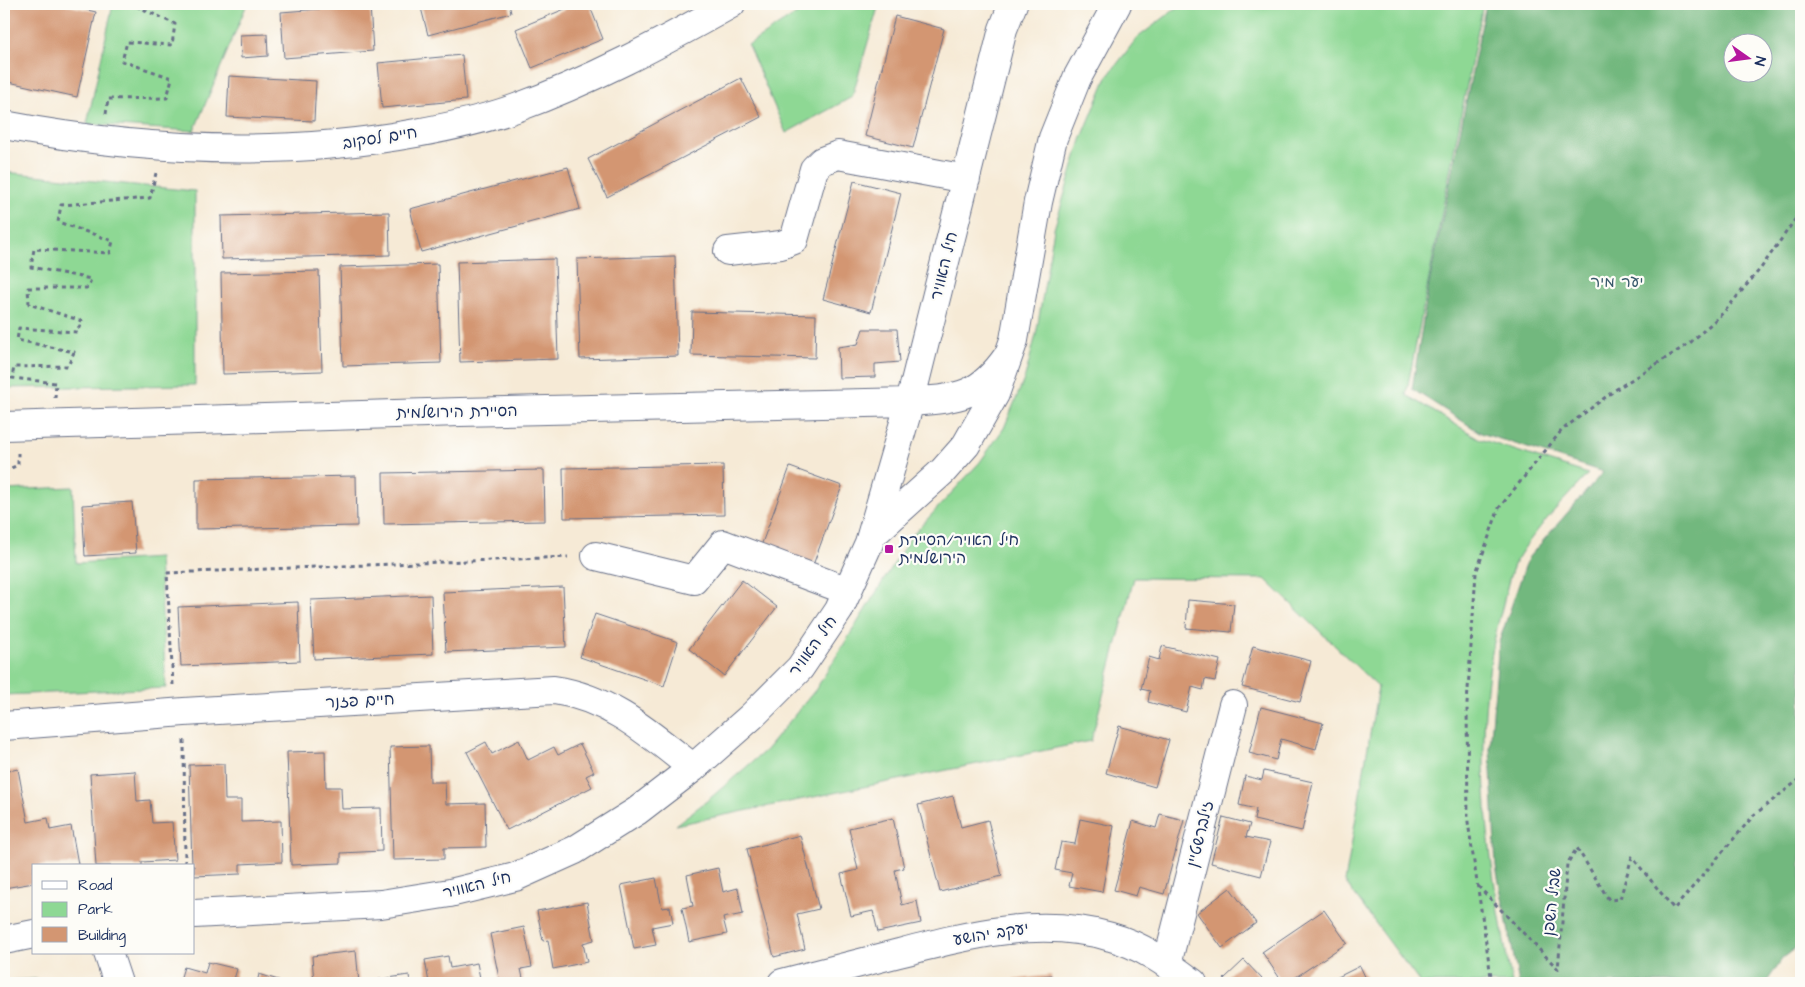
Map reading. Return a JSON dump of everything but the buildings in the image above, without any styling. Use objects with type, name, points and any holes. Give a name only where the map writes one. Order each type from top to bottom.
[{"type":"street","name":"חיים לסקוב","points":[[4,125],[103,140],[227,150],[319,147],[388,138],[459,125],[515,109],[662,43],[731,4]]},
{"type":"street","name":"חיל האוויר","points":[[195,914],[382,904],[450,893],[515,876],[576,850],[637,811],[693,768],[752,716],[800,668],[839,610],[871,536],[910,402],[1004,29],[1012,4]]},
{"type":"street","points":[[871,536],[966,445],[995,394],[1014,340],[1036,211],[1053,138],[1077,78],[1117,4]]},
{"type":"street","points":[[1104,30],[1135,4]]},
{"type":"street","points":[[728,251],[781,245],[794,240],[814,169],[822,161],[838,155],[966,179]]},
{"type":"street","name":"הסיירת הירושלמית","points":[[4,426],[910,402],[962,396],[978,389],[994,375],[1008,357]]},
{"type":"street","points":[[596,556],[694,580],[723,544],[848,591]]},
{"type":"street","name":"חיים פזנר","points":[[4,726],[179,712],[554,690],[577,693],[603,704],[639,726],[693,768]]},
{"type":"street","name":"זילברשטיין","points":[[1167,964],[1233,705]]},
{"type":"street","name":"יעקב יהושע","points":[[782,983],[954,939],[1029,927],[1063,927],[1113,937],[1140,948],[1167,964],[1192,983]]},
{"type":"street","points":[[4,940],[32,934]]},
{"type":"street","points":[[108,954],[118,983]]},
{"type":"path","points":[[103,140],[108,99],[167,98],[172,78],[122,61],[127,42],[172,45],[175,24],[132,4]]},
{"type":"path","points":[[53,424],[56,382],[12,378],[14,367],[68,366],[74,352],[17,340],[19,328],[77,332],[82,321],[29,304],[28,288],[88,288],[91,279],[31,267],[34,249],[110,253],[114,241],[58,222],[61,205],[150,198],[162,146]]},
{"type":"path","points":[[1492,983],[1468,822],[1467,704],[1476,573],[1500,508],[1562,430],[1615,390],[1690,343],[1724,312],[1761,268],[1801,211]]},
{"type":"path","points":[[185,864],[179,712],[167,573],[596,556]]},
{"type":"path","name":"שביל השפן","points":[[1477,885],[1558,969],[1567,864],[1577,848],[1609,900],[1620,899],[1632,857],[1674,910],[1754,815],[1801,778]]},
{"type":"green space","points":[[113,4],[247,4],[194,131],[87,124]]},
{"type":"green space","points":[[812,4],[879,4],[852,97],[786,133],[748,45]]},
{"type":"green space","points":[[1182,4],[1483,4],[1406,395],[1480,439],[1588,474],[1559,505],[1516,561],[1511,572],[1492,654],[1486,701],[1485,796],[1489,843],[1512,983],[1420,983],[1345,882],[1378,687],[1265,579],[1134,578],[1091,741],[675,825],[708,800],[766,750],[816,689],[910,538],[980,462],[1004,428],[1025,377],[1036,335],[1054,229],[1081,140],[1107,77],[1137,38]]},
{"type":"green space","name":"יער מיר","points":[[1486,4],[1801,4],[1801,944],[1782,959],[1766,983],[1519,983],[1496,867],[1490,749],[1499,642],[1528,558],[1603,472],[1481,433],[1412,389],[1429,284]]},
{"type":"green space","points":[[4,172],[195,191],[195,385],[4,388]]},
{"type":"green space","points":[[73,487],[76,563],[159,558],[166,688],[4,695],[4,490]]},
{"type":"green space","points":[[35,979],[48,983],[4,983],[4,981]]},
{"type":"place","name":"חיל האויר/הסיירת הירושלמית","points":[[889,549]]}]
